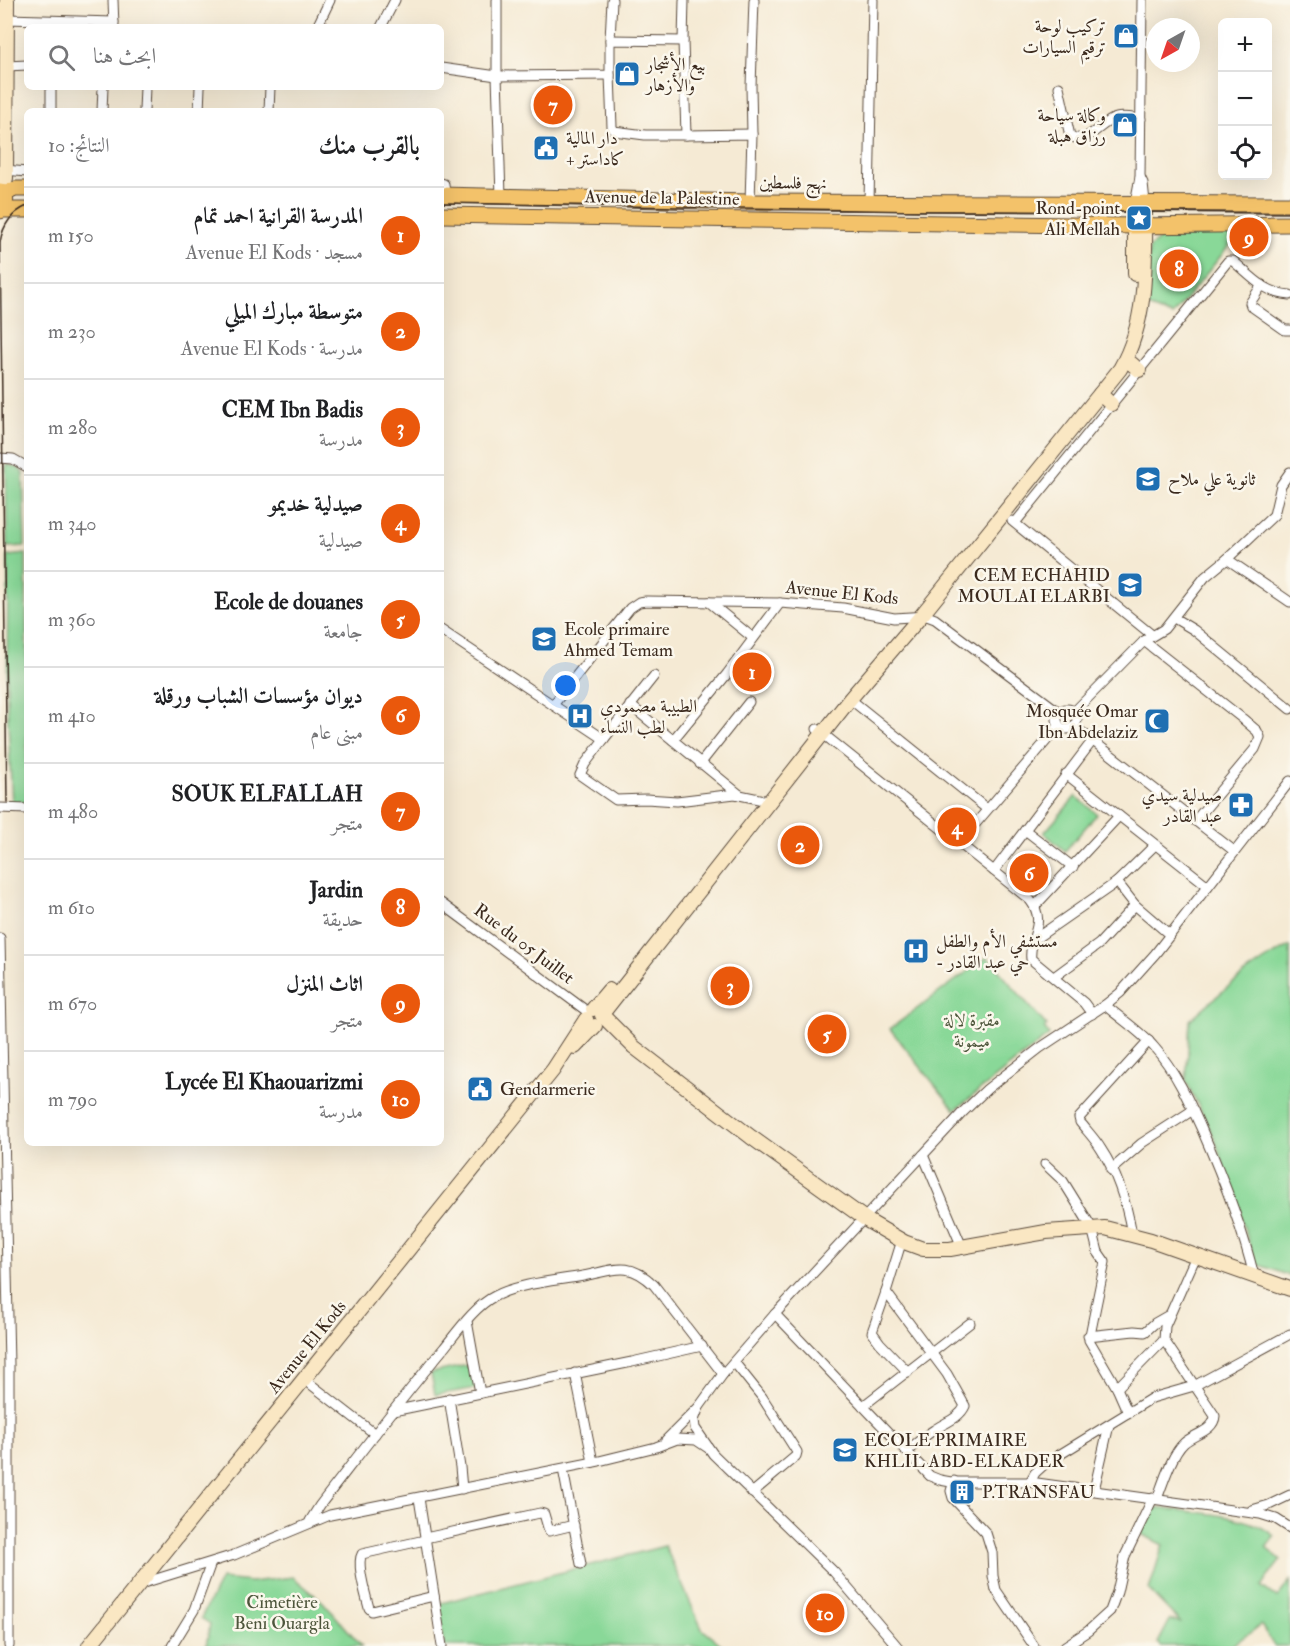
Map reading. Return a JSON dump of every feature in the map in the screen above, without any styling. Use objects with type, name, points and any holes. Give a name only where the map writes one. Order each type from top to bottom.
[{"type":"main road","points":[[7,0],[6,180],[2,192],[6,200],[1,210],[24,210]]},
{"type":"main road","points":[[2,192],[24,189]]},
{"type":"main road","name":"نهج فلسطين","points":[[444,191],[501,196],[869,204],[1290,204]]},
{"type":"main road","points":[[917,617],[1050,456],[1126,359],[1141,315],[1140,203]]},
{"type":"main road","name":"Avenue de la Palestine","points":[[444,215],[1140,226],[1290,224]]},
{"type":"main road","points":[[917,617],[1107,374],[1120,353],[1128,334],[1135,304],[1140,226]]},
{"type":"main road","points":[[1126,359],[1139,370]]},
{"type":"main road","points":[[1100,394],[1111,404]]},
{"type":"main road","points":[[1050,456],[1061,466]]},
{"type":"main road","name":"Avenue El Kods","points":[[819,731],[850,699],[917,617]]},
{"type":"main road","name":"Avenue El Kods","points":[[89,1646],[595,1017],[819,731],[917,617]]},
{"type":"main road","points":[[595,1017],[751,1137],[864,1218],[902,1240],[923,1249],[935,1251],[1046,1232],[1092,1228],[1118,1230],[1290,1289]]},
{"type":"street","points":[[7,19],[114,24],[113,0]]},
{"type":"street","points":[[318,24],[330,0]]},
{"type":"street","points":[[382,24],[394,0]]},
{"type":"street","points":[[497,0],[501,196]]},
{"type":"street","points":[[612,0],[610,75],[614,131],[645,135],[752,134]]},
{"type":"street","points":[[684,0],[686,135]]},
{"type":"street","points":[[750,202],[754,0]]},
{"type":"street","points":[[869,204],[873,0]]},
{"type":"street","points":[[1140,203],[1143,183],[1140,177],[1142,0]]},
{"type":"street","points":[[610,40],[683,41]]},
{"type":"street","points":[[7,66],[24,65]]},
{"type":"street","points":[[444,68],[497,76],[610,75]]},
{"type":"street","points":[[1059,87],[1070,136],[1077,140],[1115,118],[1141,118]]},
{"type":"street","points":[[51,90],[51,108]]},
{"type":"street","points":[[102,108],[103,90]]},
{"type":"street","points":[[144,108],[145,90]]},
{"type":"street","points":[[199,108],[200,90]]},
{"type":"street","points":[[269,108],[270,90]]},
{"type":"street","points":[[5,170],[24,172]]},
{"type":"street","points":[[1015,523],[1228,261],[1233,261],[1262,285],[1277,294],[1290,295]]},
{"type":"street","points":[[1262,285],[1250,303],[1251,306],[1285,330],[1290,330]]},
{"type":"street","points":[[0,458],[13,459],[24,465]]},
{"type":"street","points":[[1074,712],[1144,641],[1164,629],[1205,577],[1275,515],[1278,492],[1290,472]]},
{"type":"street","points":[[1003,513],[1152,635]]},
{"type":"street","points":[[1227,559],[1290,602]]},
{"type":"street","name":"Avenue El Kods","points":[[553,705],[601,643],[635,604],[646,601],[780,603],[843,608],[894,618],[917,617]]},
{"type":"street","points":[[709,602],[753,638]]},
{"type":"street","points":[[673,740],[727,674],[780,603]]},
{"type":"street","points":[[917,617],[935,619],[1059,712]]},
{"type":"street","points":[[1174,618],[1194,630],[1290,709]]},
{"type":"street","points":[[444,632],[604,740]]},
{"type":"street","points":[[1144,641],[1243,719],[1257,731],[1260,737],[1255,749],[1195,821]]},
{"type":"street","points":[[654,676],[585,764],[580,776],[612,799],[677,801],[740,795],[764,800]]},
{"type":"street","points":[[850,699],[987,809]]},
{"type":"street","points":[[700,764],[749,702]]},
{"type":"street","points":[[630,705],[740,795]]},
{"type":"street","points":[[1059,712],[1069,709],[1074,712],[1077,716],[1074,726]]},
{"type":"street","points":[[1059,712],[1057,716],[1059,726],[1064,729],[1074,726]]},
{"type":"street","points":[[959,843],[1059,726]]},
{"type":"street","points":[[1074,726],[1234,851]]},
{"type":"street","points":[[819,731],[1035,906],[1038,920],[1031,948],[1031,959],[1084,1003],[1092,1014]]},
{"type":"street","points":[[994,871],[1093,740]]},
{"type":"street","points":[[1066,774],[1208,886]]},
{"type":"street","points":[[656,1447],[675,1433],[699,1407],[723,1374],[774,1314],[987,1089],[1040,1048],[1105,1005],[1137,976],[1290,781]]},
{"type":"street","points":[[0,808],[24,808]]},
{"type":"street","points":[[1035,906],[1119,816]]},
{"type":"street","points":[[1025,830],[1073,867]]},
{"type":"street","points":[[1035,939],[1118,882],[1155,845]]},
{"type":"street","points":[[1118,882],[1135,905],[1170,935]]},
{"type":"street","name":"Rue du 05 Juillet","points":[[444,905],[595,1017]]},
{"type":"street","points":[[1054,977],[1100,944],[1135,905]]},
{"type":"street","points":[[0,938],[9,1646]]},
{"type":"street","points":[[1105,1005],[1149,1041],[1167,1064],[1193,1110],[1233,1204],[1254,1276]]},
{"type":"street","points":[[1132,1234],[1126,1206],[1102,1150],[1079,1118],[1149,1041]]},
{"type":"street","points":[[1111,1170],[1142,1143],[1193,1110]]},
{"type":"street","points":[[923,1155],[962,1247]]},
{"type":"street","points":[[1045,1164],[1063,1181],[1092,1228],[1098,1252],[1104,1259],[1106,1266],[1088,1336],[1090,1345],[1117,1388],[1128,1413]]},
{"type":"street","points":[[902,1240],[872,1332],[908,1372]]},
{"type":"street","points":[[1065,1646],[1088,1631],[1110,1611],[1125,1556],[1180,1448],[1212,1425],[1215,1419],[1164,1340],[1169,1315],[1196,1256]]},
{"type":"street","points":[[310,1522],[320,1505],[375,1434],[467,1321],[486,1301],[510,1290],[629,1268],[643,1274],[654,1284],[723,1374]]},
{"type":"street","points":[[886,1292],[947,1374],[964,1403],[964,1408],[907,1451]]},
{"type":"street","points":[[774,1314],[930,1476],[940,1480],[954,1481],[1030,1482],[1155,1498],[1267,1516],[1290,1528]]},
{"type":"street","points":[[1088,1336],[1145,1332],[1169,1315]]},
{"type":"street","points":[[467,1321],[480,1393]]},
{"type":"street","points":[[863,1406],[970,1323]]},
{"type":"street","points":[[1030,1482],[1046,1462],[1156,1396],[1194,1386],[1290,1334]]},
{"type":"street","points":[[1117,1388],[1164,1340]]},
{"type":"street","points":[[393,1411],[702,1346]]},
{"type":"street","points":[[734,1362],[762,1397],[797,1452],[796,1456],[752,1493]]},
{"type":"street","points":[[576,1373],[593,1462]]},
{"type":"street","points":[[304,1379],[375,1434]]},
{"type":"street","points":[[449,1398],[462,1489]]},
{"type":"street","points":[[699,1407],[694,1420],[694,1428],[708,1448],[834,1572],[897,1646]]},
{"type":"street","points":[[1094,1490],[1109,1425]]},
{"type":"street","points":[[139,1584],[211,1563],[330,1515],[563,1469],[656,1447],[683,1438],[696,1440],[708,1448]]},
{"type":"street","points":[[563,1469],[581,1563]]},
{"type":"street","points":[[954,1481],[951,1491],[953,1498],[990,1540],[996,1590],[1034,1646]]},
{"type":"street","points":[[1244,1511],[1260,1509],[1290,1495]]},
{"type":"street","points":[[419,1498],[442,1646]]},
{"type":"street","points":[[434,1596],[370,1611],[361,1568],[362,1554],[540,1513],[544,1515],[549,1531],[574,1526]]},
{"type":"street","points":[[172,1646],[194,1610],[211,1563]]},
{"type":"green space","points":[[1171,230],[1232,230],[1233,241],[1172,316],[1147,307],[1149,248]]},
{"type":"green space","points":[[6,464],[19,468],[23,473],[24,510],[24,546],[7,547]]},
{"type":"green space","points":[[24,554],[24,802],[12,803],[7,701],[8,556]]},
{"type":"green space","points":[[1076,796],[1097,814],[1065,851],[1044,833]]},
{"type":"green space","points":[[1290,946],[1290,1276],[1256,1264],[1215,1139],[1186,1081],[1190,1020],[1250,970]]},
{"type":"green space","name":"مقبرة لالة ميمونة","points":[[987,957],[1047,1026],[1044,1028],[1049,1035],[955,1110],[890,1029]]},
{"type":"green space","points":[[473,1364],[477,1388],[435,1395],[431,1373]]},
{"type":"green space","points":[[1155,1508],[1234,1518],[1250,1522],[1274,1536],[1266,1548],[1281,1560],[1261,1586],[1277,1598],[1290,1581],[1290,1646],[1274,1646],[1261,1625],[1231,1646],[1162,1646],[1158,1643],[1170,1620],[1180,1622],[1149,1590],[1163,1545],[1139,1533]]},
{"type":"green space","points":[[665,1546],[702,1629],[723,1646],[444,1646],[437,1604]]},
{"type":"green space","name":"Cimetière Beni Ouargla","points":[[293,1577],[323,1602],[362,1646],[206,1646],[210,1624],[201,1618],[221,1579],[251,1582]]},
{"type":"tram line","points":[[444,203],[918,211],[1290,213]]},
{"type":"tram line","points":[[7,802],[0,242],[9,220],[24,208]]},
{"type":"place","name":"تركيب لوحة ترقيم السيارات","points":[[1126,36]]},
{"type":"place","name":"بيع الأشجار والأزهار","points":[[627,74]]},
{"type":"place","name":"SOUK ELFALLAH","points":[[553,105]]},
{"type":"place","name":"وكالة سياحة رزاق هبلة","points":[[1125,125]]},
{"type":"place","name":"دار المالية + كاداستر","points":[[546,148]]},
{"type":"place","name":"Rond-point Ali Mellah","points":[[1139,218]]},
{"type":"place","name":"اثاث المنزل","points":[[1249,237]]},
{"type":"place","name":"Jardin","points":[[1179,269]]},
{"type":"place","name":"ثانوية علي ملاح","points":[[1148,479]]},
{"type":"place","name":"CEM ECHAHID MOULAI ELARBI","points":[[1130,585]]},
{"type":"place","name":"Ecole primaire Ahmed Temam","points":[[544,639]]},
{"type":"place","name":"المدرسة القرانية احمد تمام","points":[[752,672]]},
{"type":"place","name":"الطبيبة مصمودي لطب النساء","points":[[580,716]]},
{"type":"place","name":"Mosquée Omar Ibn Abdelaziz","points":[[1157,721]]},
{"type":"place","name":"صيدلية سيدي عبد القادر","points":[[1241,805]]},
{"type":"place","name":"صيدلية خديمو","points":[[957,827]]},
{"type":"place","name":"متوسطة مبارك الميلي","points":[[800,845]]},
{"type":"place","name":"ديوان مؤسسات الشباب ورقلة","points":[[1029,873]]},
{"type":"place","name":"مستشفي الأم والطفل - حي عبد القادر","points":[[916,951]]},
{"type":"place","name":"CEM Ibn Badis","points":[[730,986]]},
{"type":"place","name":"Ecole de douanes","points":[[827,1034]]},
{"type":"place","name":"Gendarmerie","points":[[480,1089]]},
{"type":"place","name":"ECOLE PRIMAIRE KHLIL ABD-ELKADER","points":[[845,1450]]},
{"type":"place","name":"P.TRANSFAU","points":[[962,1492]]},
{"type":"place","name":"Lycée El Khaouarizmi","points":[[825,1613]]}]
